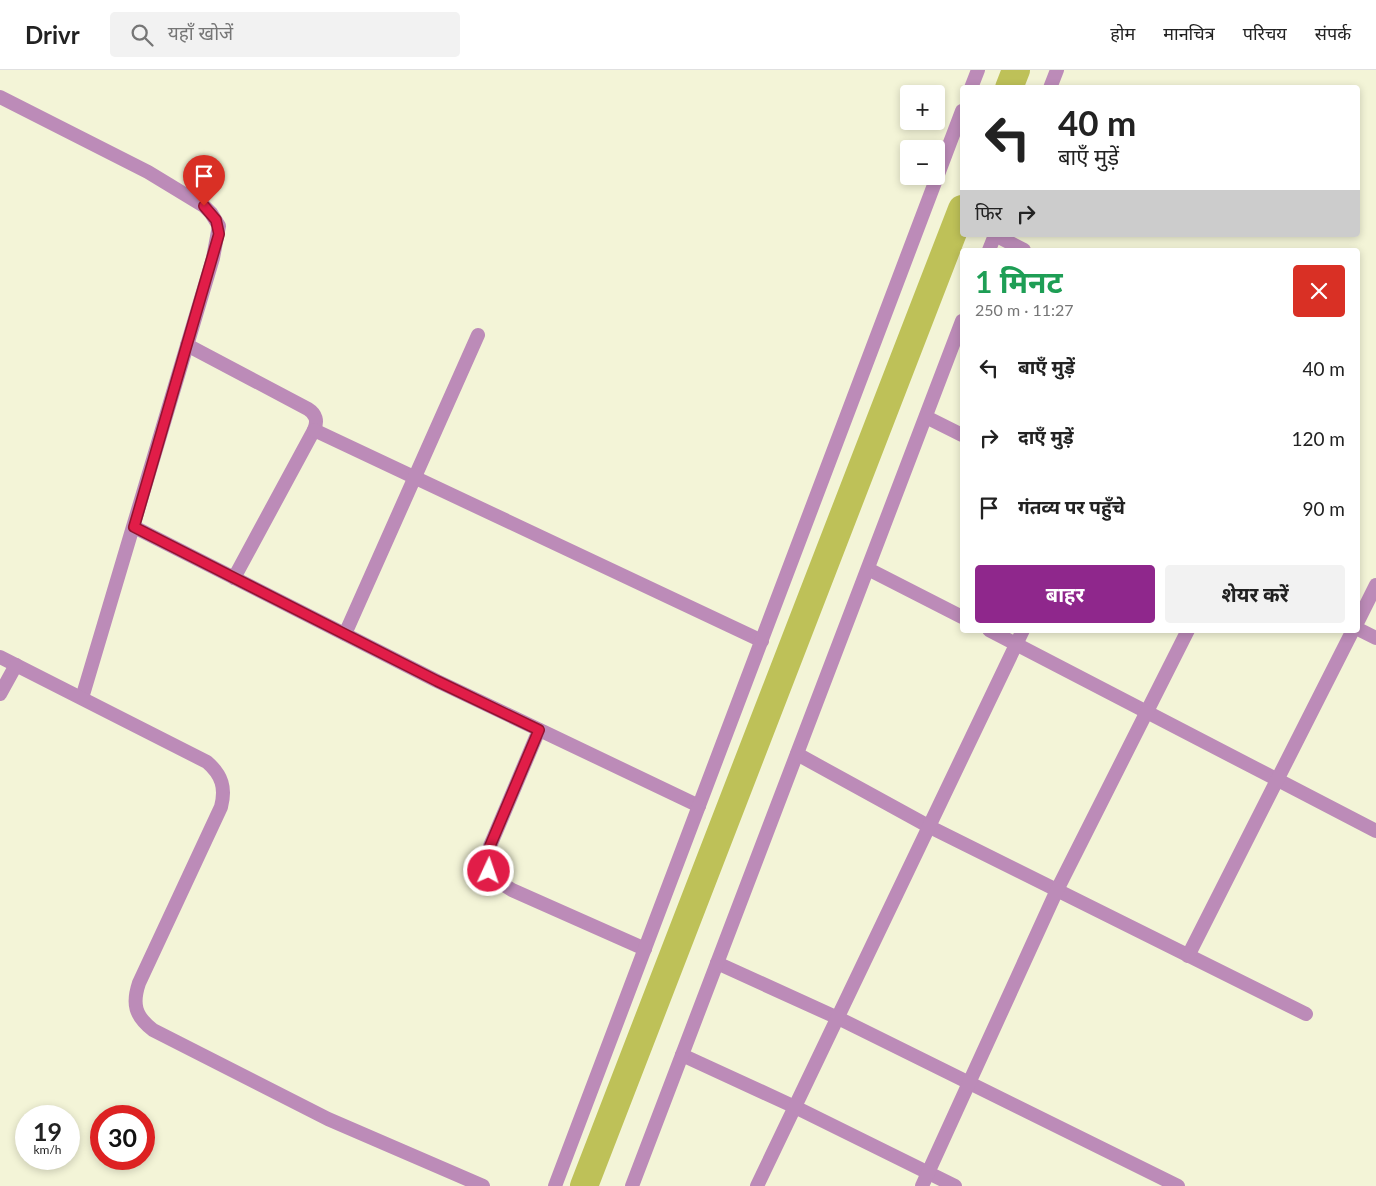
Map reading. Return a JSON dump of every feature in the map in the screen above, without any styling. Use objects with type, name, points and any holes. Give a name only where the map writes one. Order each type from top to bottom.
[{"type":"street","points":[[973,85],[978,70]]},
{"type":"street","points":[[1051,85],[1057,70]]},
{"type":"street","points":[[0,97],[148,172],[211,213],[219,226],[219,234],[187,345],[82,698]]},
{"type":"street","points":[[555,1186],[960,116]]},
{"type":"street","points":[[999,237],[1020,248]]},
{"type":"street","points":[[632,1186],[960,326]]},
{"type":"street","points":[[345,634],[478,335]]},
{"type":"street","points":[[187,345],[308,409],[314,413],[316,419],[314,430],[234,578]]},
{"type":"street","points":[[926,417],[960,434]]},
{"type":"street","points":[[314,430],[762,641]]},
{"type":"street","points":[[134,527],[539,730],[699,806]]},
{"type":"street","points":[[868,569],[960,616]]},
{"type":"street","points":[[1360,617],[1376,585]]},
{"type":"street","points":[[1360,630],[1376,638]]},
{"type":"street","points":[[995,633],[1376,831]]},
{"type":"street","points":[[757,1186],[1022,633]]},
{"type":"street","points":[[922,1186],[1057,890],[1186,633]]},
{"type":"street","points":[[1188,956],[1352,633]]},
{"type":"street","points":[[0,657],[207,762],[216,770],[224,788],[221,807],[139,983],[134,1005],[143,1023],[153,1030],[328,1119],[483,1186]]},
{"type":"street","points":[[0,694],[16,665]]},
{"type":"street","points":[[539,730],[490,846],[487,858],[489,871],[496,881],[512,890],[645,949]]},
{"type":"street","points":[[797,754],[930,827],[1306,1014]]},
{"type":"street","points":[[717,963],[838,1018],[1178,1186]]},
{"type":"street","points":[[682,1055],[795,1107],[955,1186]]},
{"type":"waterway","points":[[1010,85],[1016,70]]},
{"type":"waterway","points":[[584,1186],[960,214]]},
{"type":"route","points":[[204,206],[216,220],[219,226],[219,234],[134,527],[437,681],[539,730],[496,829],[487,858],[489,871]]}]
